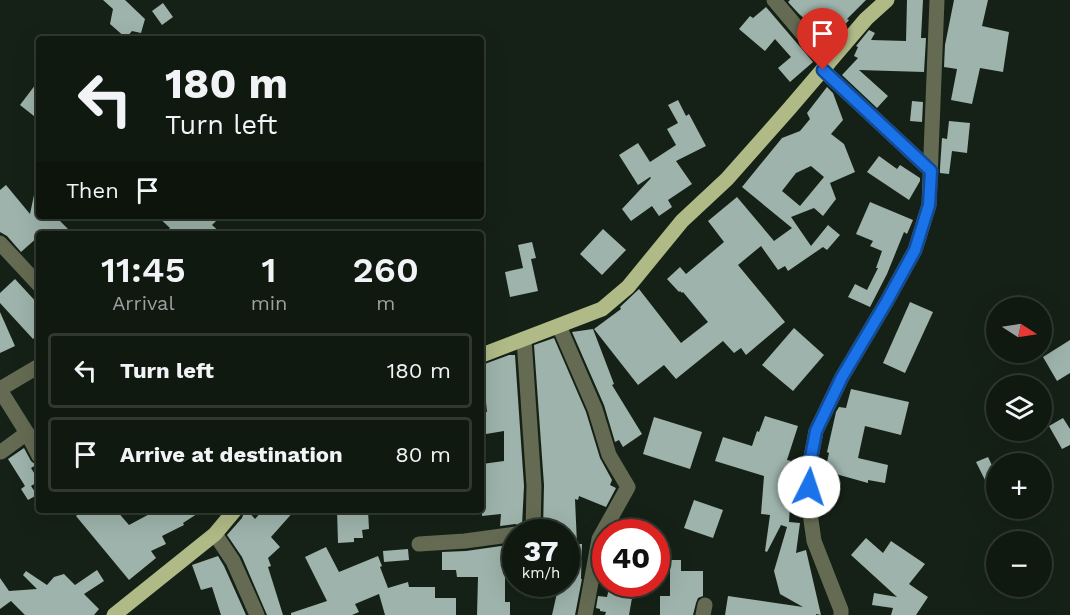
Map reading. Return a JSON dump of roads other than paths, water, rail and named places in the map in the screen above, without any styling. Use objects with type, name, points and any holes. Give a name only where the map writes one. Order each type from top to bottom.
[{"type":"main road","points":[[484,354],[602,309],[628,287],[681,222],[727,179],[866,19],[887,0]]},
{"type":"main road","points":[[114,615],[215,534],[232,513]]},
{"type":"street","points":[[774,0],[825,67],[931,171]]},
{"type":"street","points":[[841,615],[814,541],[809,506],[809,468],[816,431],[842,377],[915,250],[929,205],[937,0]]},
{"type":"street","points":[[0,243],[36,282]]},
{"type":"street","points":[[558,326],[595,409],[609,455],[628,487],[599,539],[585,615]]},
{"type":"street","points":[[524,339],[534,486],[533,519]]},
{"type":"street","points":[[36,368],[0,389],[36,450]]},
{"type":"street","points":[[1,452],[27,433]]},
{"type":"street","points":[[215,534],[233,561],[257,615]]},
{"type":"street","points":[[419,544],[502,536]]}]
